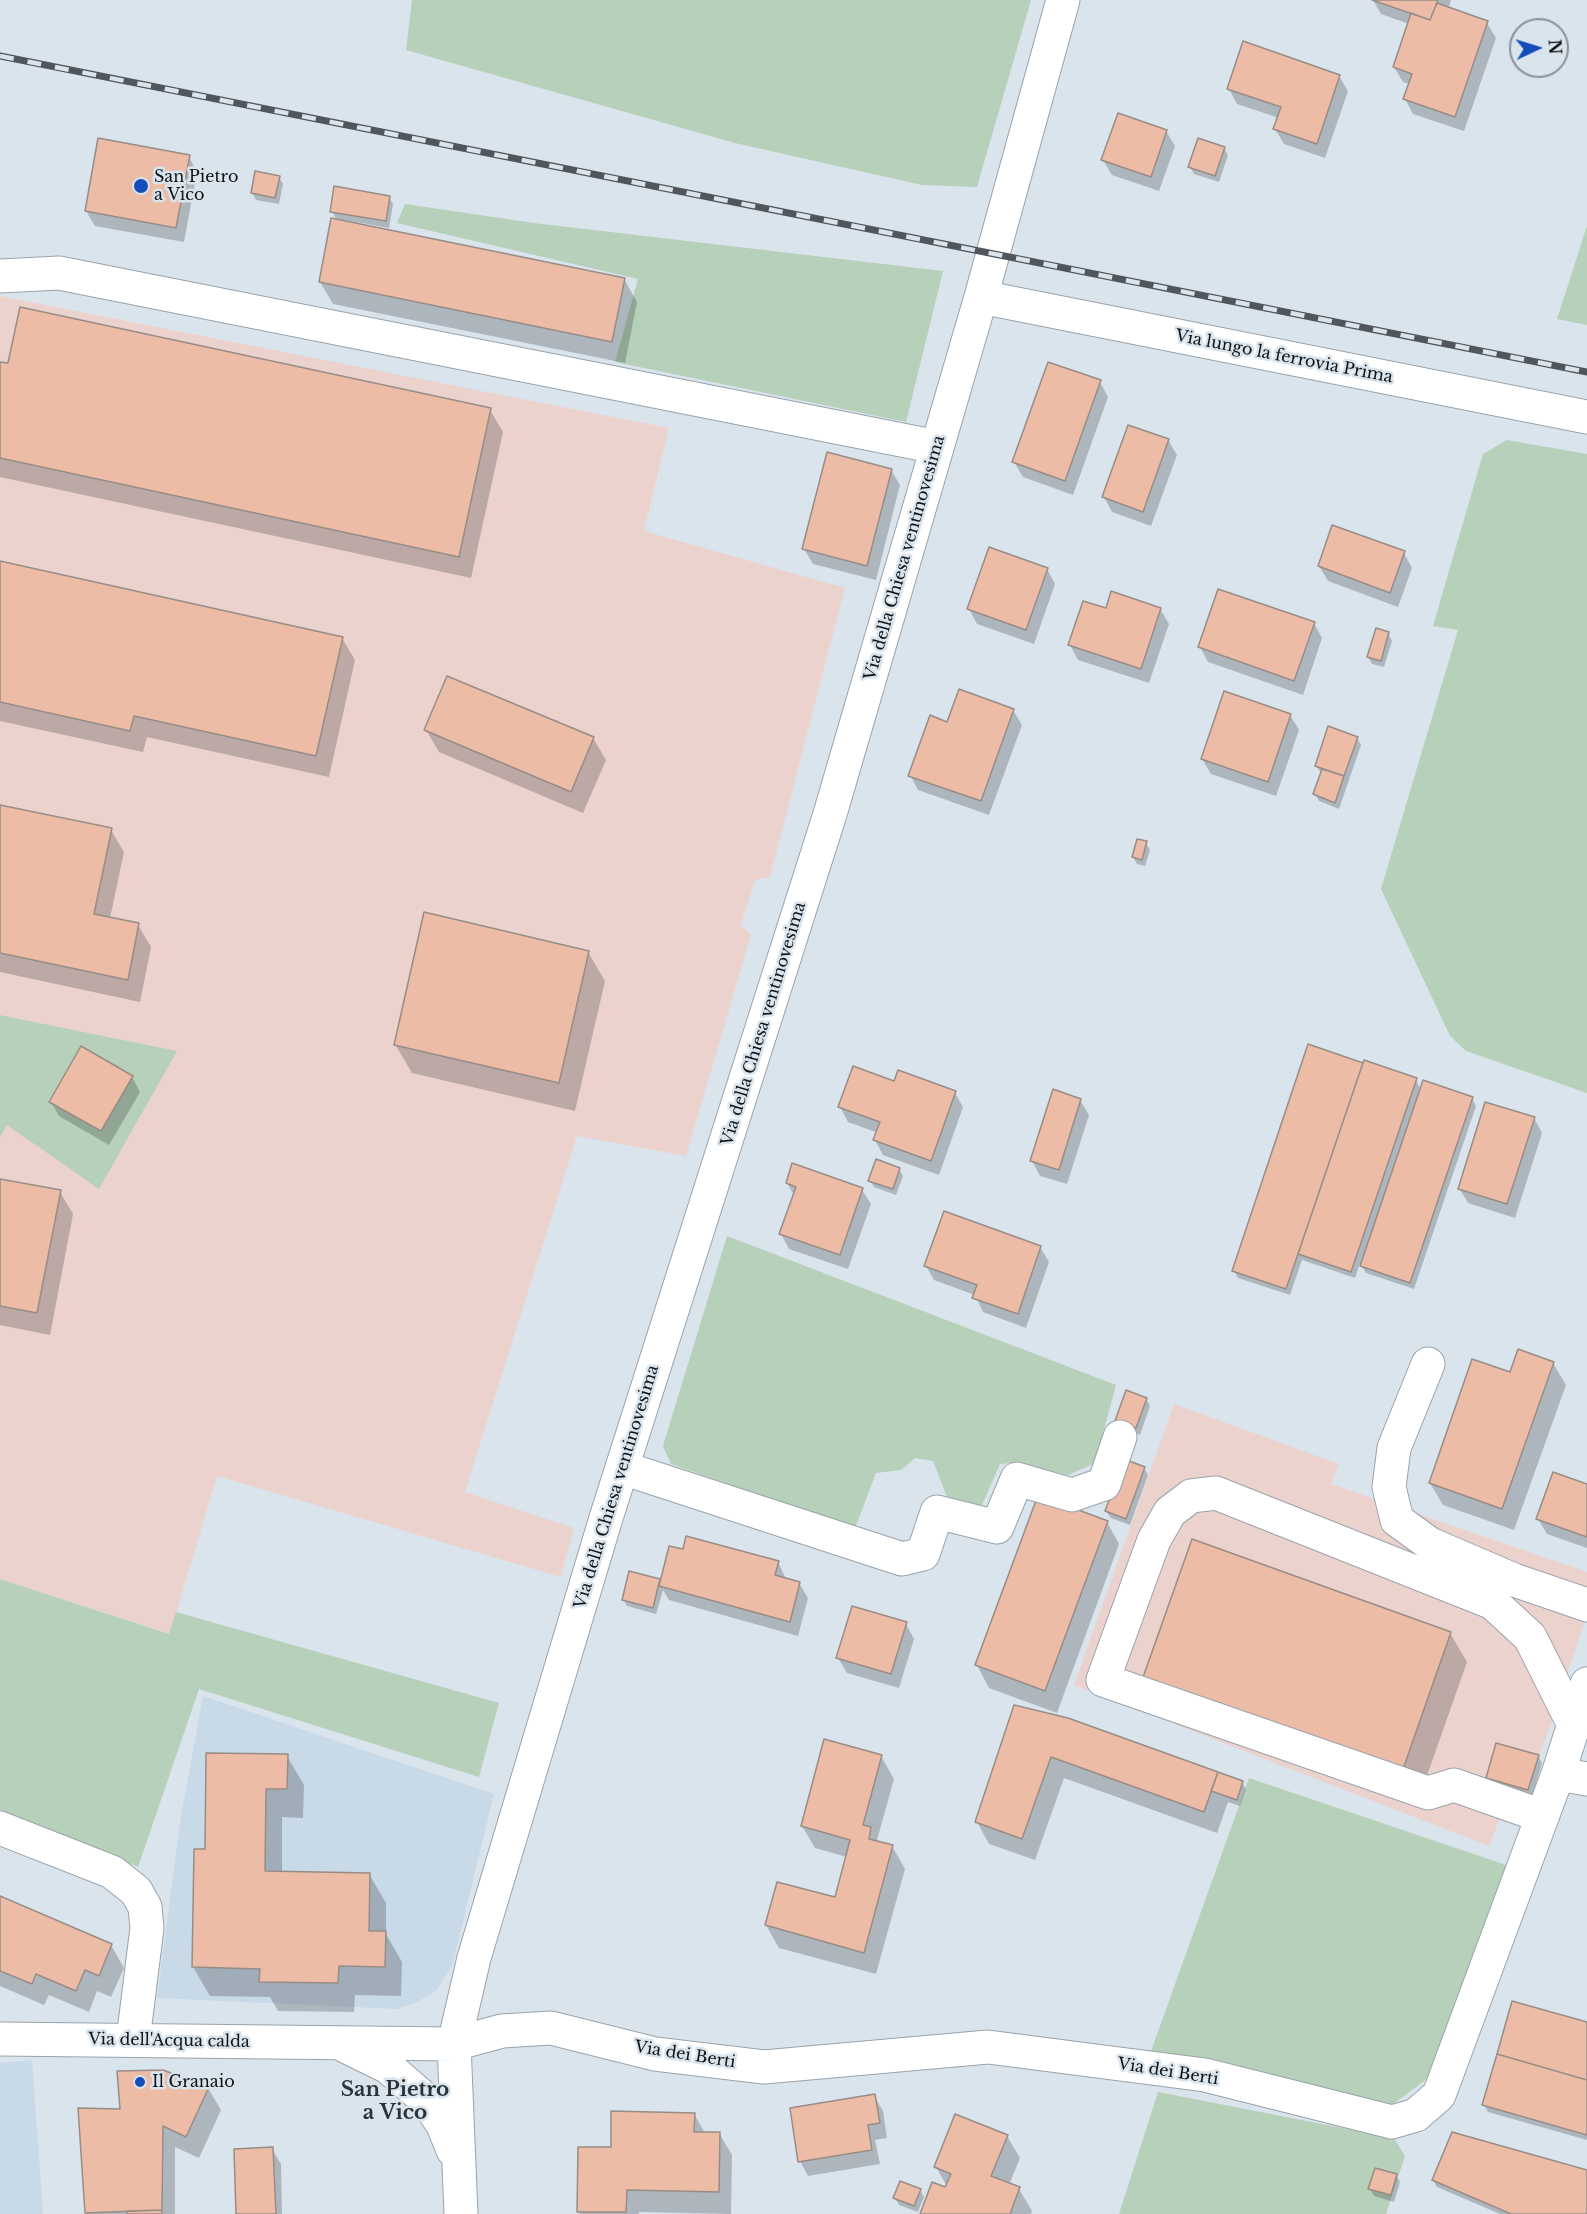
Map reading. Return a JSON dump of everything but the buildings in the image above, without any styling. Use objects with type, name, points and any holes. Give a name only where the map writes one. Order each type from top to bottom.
[{"type":"street","name":"Via della Chiesa ventinovesima","points":[[454,2044],[474,1958],[622,1468],[830,814],[981,297],[1063,0]]},
{"type":"street","points":[[0,276],[59,273],[937,447]]},
{"type":"street","name":"Via lungo la ferrovia Prima","points":[[981,297],[1587,417]]},
{"type":"street","points":[[1428,1364],[1394,1448],[1389,1487],[1397,1520],[1430,1544],[1514,1580],[1587,1605]]},
{"type":"street","points":[[622,1468],[902,1559],[923,1554],[937,1512],[997,1527],[1017,1479],[1072,1495],[1104,1484],[1120,1437]]},
{"type":"street","points":[[1542,1815],[1454,1785],[1428,1792],[1103,1680],[1154,1540],[1170,1512],[1191,1496],[1216,1493],[1493,1603],[1530,1637],[1574,1725]]},
{"type":"street","name":"Via dei Berti","points":[[454,2044],[502,2031],[551,2028],[655,2054],[764,2067],[988,2047],[1205,2075],[1392,2122],[1416,2115],[1439,2095],[1542,1815],[1573,1776],[1574,1725],[1587,1684]]},
{"type":"street","points":[[0,1828],[112,1872],[136,1891],[145,1907],[147,1928],[133,2040]]},
{"type":"street","name":"Via dell'Acqua calda","points":[[0,2039],[454,2044],[462,2214]]},
{"type":"street","name":"Via dell'Acqua calda","points":[[338,2042],[388,2067],[427,2101],[443,2124],[459,2165]]},
{"type":"shaded area","points":[[0,296],[669,428],[644,531],[845,588],[770,877],[755,880],[741,925],[751,935],[686,1156],[577,1136],[465,1492],[574,1528],[561,1577],[217,1476],[170,1634],[0,1579],[0,1137],[6,1125],[176,1051],[0,1015]]},
{"type":"shaded area","points":[[1174,1404],[1339,1464],[1331,1484],[1587,1572],[1587,1614],[1550,1727],[1526,1792],[1512,1787],[1489,1846],[1074,1685]]},
{"type":"shaded area","points":[[203,1696],[494,1794],[452,1966],[436,1991],[415,2003],[397,2009],[157,1998],[180,1822]]},
{"type":"shaded area","points":[[32,2060],[43,2214],[0,2214],[0,2063]]},
{"type":"green space","points":[[412,0],[1031,0],[977,187],[922,185],[735,143],[406,50]]},
{"type":"green space","points":[[405,204],[534,223],[943,271],[906,422],[615,362],[638,279],[397,223]]},
{"type":"green space","points":[[1587,226],[1587,325],[1557,319]]},
{"type":"green space","points":[[1507,440],[1587,454],[1587,1093],[1466,1051],[1450,1036],[1381,889],[1458,630],[1433,626],[1483,454]]},
{"type":"green space","points":[[0,1015],[177,1051],[99,1189],[7,1125],[0,1137]]},
{"type":"green space","points":[[727,1236],[1116,1385],[1095,1463],[1068,1475],[1012,1463],[1000,1464],[978,1514],[949,1502],[933,1461],[915,1458],[901,1470],[876,1473],[855,1528],[671,1464],[663,1446]]},
{"type":"green space","points":[[0,1579],[169,1634],[176,1612],[499,1703],[479,1777],[199,1689],[138,1867],[0,1810]]},
{"type":"green space","points":[[1249,1778],[1512,1867],[1427,2079],[1392,2105],[1150,2054]]},
{"type":"green space","points":[[1158,2092],[1394,2138],[1405,2156],[1386,2214],[1119,2214]]},
{"type":"railway","points":[[0,56],[1587,372]]},
{"type":"place","name":"San Pietro a Vico","points":[[141,186]]},
{"type":"place","name":"Il Granaio","points":[[140,2082]]},
{"type":"district","name":"San Pietro a Vico","points":[[395,2102]]}]
